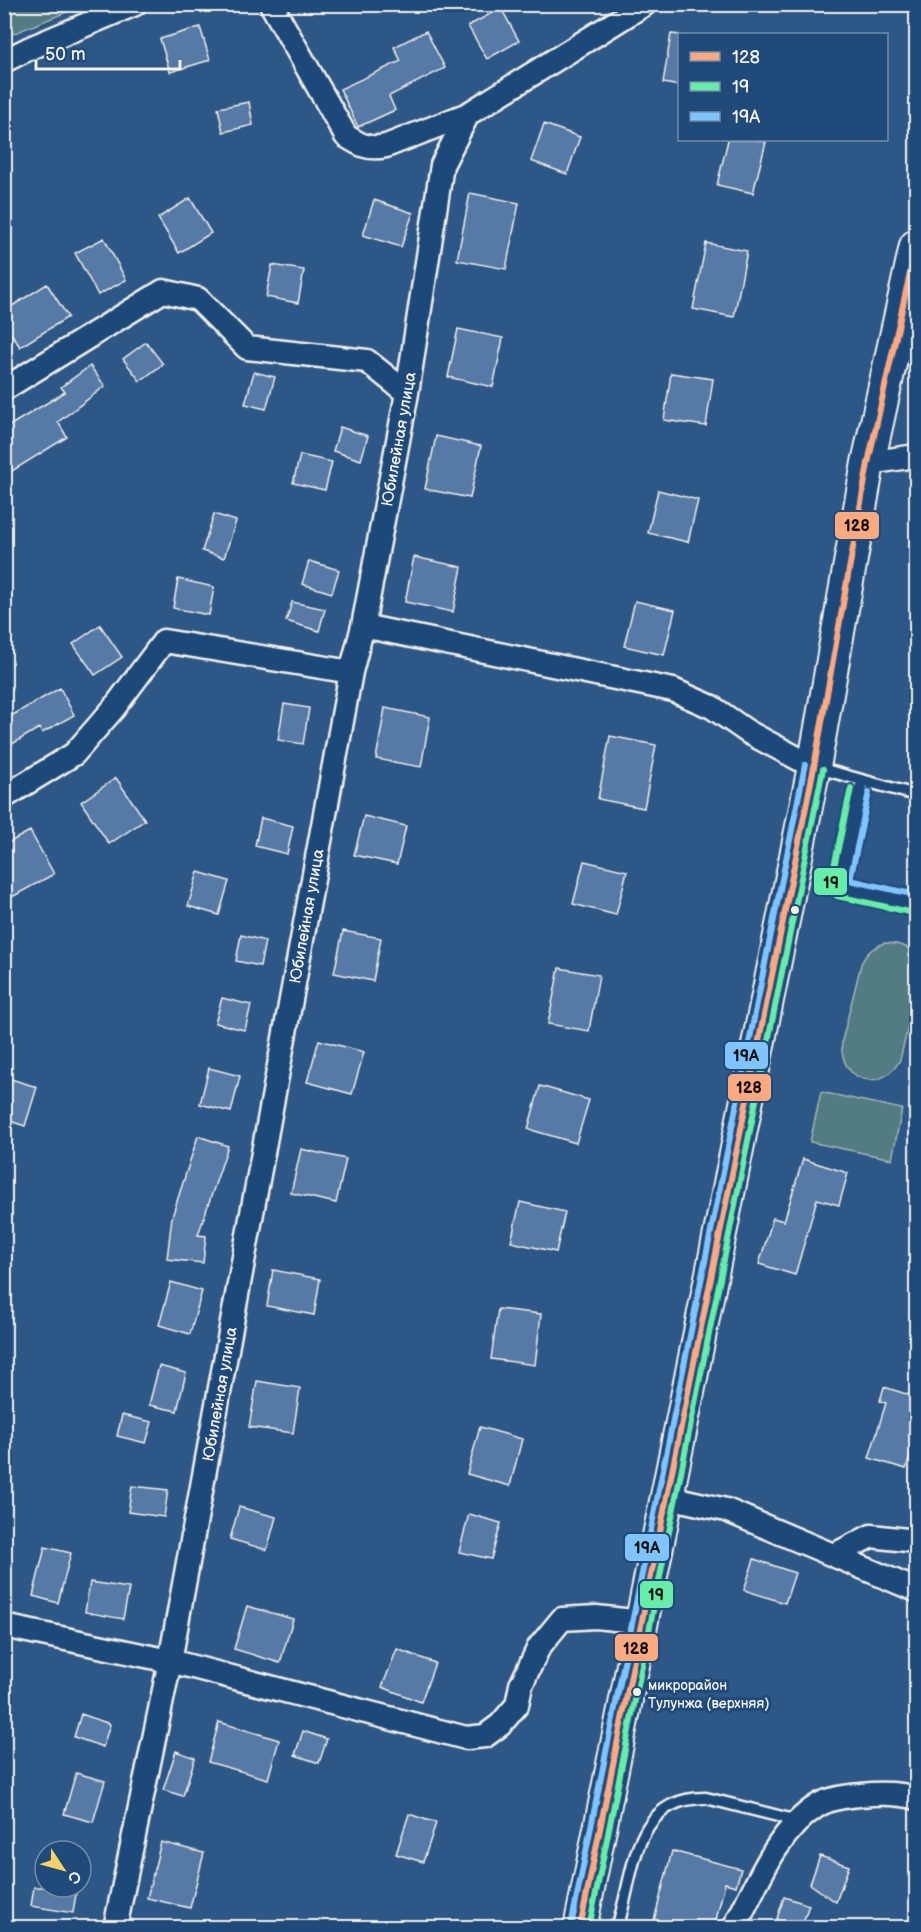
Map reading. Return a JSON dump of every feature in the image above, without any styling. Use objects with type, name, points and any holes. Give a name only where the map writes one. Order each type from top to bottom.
[{"type":"street","points":[[4,61],[27,49],[135,4]]},
{"type":"street","points":[[270,4],[346,136],[359,145],[377,149],[468,114],[645,4]]},
{"type":"street","name":"Юбилейная улица","points":[[115,1928],[170,1661],[351,672],[363,626],[407,393],[442,165],[468,114]]},
{"type":"street","points":[[580,1928],[814,767],[868,463],[916,246]]},
{"type":"street","points":[[4,389],[163,291],[198,299],[247,348],[367,360],[407,393]]},
{"type":"street","points":[[868,463],[916,456]]},
{"type":"street","points":[[363,626],[673,690],[712,707],[748,732],[814,767]]},
{"type":"street","points":[[4,797],[74,754],[114,708],[164,641],[351,672]]},
{"type":"street","points":[[668,1497],[726,1510],[916,1590]]},
{"type":"street","points":[[834,1555],[871,1536],[916,1541]]},
{"type":"street","points":[[4,1626],[170,1661],[466,1738],[484,1736],[500,1725],[517,1705],[521,1685],[539,1647],[562,1619],[596,1617],[643,1622]]},
{"type":"street","points":[[734,1928],[776,1850],[798,1821],[818,1805],[844,1797],[870,1794],[903,1795],[916,1798]]},
{"type":"lane","points":[[814,767],[916,795]]},
{"type":"lane","points":[[862,781],[839,887],[916,904]]},
{"type":"lane","points":[[617,1928],[637,1850],[647,1828],[663,1808],[692,1798],[706,1798],[798,1821]]},
{"type":"green space","points":[[5,4],[84,4],[84,5],[5,37]]},
{"type":"green space","points":[[884,943],[902,946],[910,950],[916,958],[916,983],[911,1016],[900,1060],[892,1071],[872,1080],[862,1079],[847,1066],[842,1041],[861,964],[870,951]]},
{"type":"green space","points":[[821,1092],[902,1109],[892,1159],[810,1142]]},
{"type":"building","points":[[501,8],[519,41],[487,59],[468,26]]},
{"type":"building","points":[[200,27],[210,60],[170,72],[160,39]]},
{"type":"building","points":[[426,31],[445,68],[389,96],[395,110],[358,127],[340,89],[401,61],[394,47]]},
{"type":"building","points":[[671,34],[678,35],[678,86],[663,83]]},
{"type":"building","points":[[249,102],[253,125],[223,132],[218,108]]},
{"type":"building","points":[[544,124],[580,137],[567,174],[531,161]]},
{"type":"building","points":[[728,141],[766,142],[753,193],[717,185]]},
{"type":"building","points":[[470,193],[519,203],[506,269],[457,260]]},
{"type":"building","points":[[190,198],[211,233],[179,253],[158,218]]},
{"type":"building","points":[[374,200],[413,213],[401,247],[363,235]]},
{"type":"building","points":[[104,238],[126,280],[98,295],[75,253]]},
{"type":"building","points":[[706,243],[747,251],[734,317],[693,309]]},
{"type":"building","points":[[272,265],[304,270],[298,303],[266,297]]},
{"type":"building","points":[[47,284],[68,317],[20,347],[4,322],[4,311]]},
{"type":"building","points":[[458,329],[503,338],[493,387],[448,377]]},
{"type":"building","points":[[146,342],[163,364],[140,381],[123,359]]},
{"type":"building","points":[[90,366],[105,386],[58,422],[67,437],[4,476],[4,429],[65,392],[61,387]]},
{"type":"building","points":[[254,372],[275,377],[266,409],[245,404]]},
{"type":"building","points":[[671,373],[713,379],[706,426],[664,420]]},
{"type":"building","points":[[340,427],[368,436],[361,460],[333,451]]},
{"type":"building","points":[[436,436],[481,446],[470,498],[425,489]]},
{"type":"building","points":[[300,455],[332,462],[325,490],[293,483]]},
{"type":"building","points":[[658,490],[698,500],[688,542],[648,533]]},
{"type":"building","points":[[214,514],[236,521],[224,558],[202,551]]},
{"type":"building","points":[[414,557],[462,567],[453,612],[405,602]]},
{"type":"building","points":[[309,561],[339,570],[332,593],[302,584]]},
{"type":"building","points":[[178,579],[214,587],[209,615],[173,608]]},
{"type":"building","points":[[635,601],[675,610],[664,655],[624,646]]},
{"type":"building","points":[[292,602],[325,609],[319,631],[286,621]]},
{"type":"building","points":[[100,625],[122,657],[95,675],[73,644]]},
{"type":"building","points":[[60,688],[74,715],[42,733],[39,728],[4,749],[4,720]]},
{"type":"building","points":[[284,704],[309,708],[303,744],[278,740]]},
{"type":"building","points":[[385,708],[430,717],[421,767],[376,759]]},
{"type":"building","points":[[610,736],[656,745],[644,808],[598,799]]},
{"type":"building","points":[[116,778],[145,820],[109,844],[81,802]]},
{"type":"building","points":[[364,816],[406,826],[397,864],[354,855]]},
{"type":"building","points":[[261,818],[293,826],[287,854],[255,846]]},
{"type":"building","points":[[30,831],[54,874],[12,897],[4,883],[4,845]]},
{"type":"building","points":[[584,861],[627,871],[616,915],[573,904]]},
{"type":"building","points":[[198,872],[229,881],[219,915],[188,906]]},
{"type":"building","points":[[343,931],[381,938],[373,981],[334,973]]},
{"type":"building","points":[[241,935],[265,941],[260,966],[236,961]]},
{"type":"building","points":[[559,968],[599,975],[589,1031],[548,1024]]},
{"type":"building","points":[[222,998],[251,1005],[245,1030],[215,1023]]},
{"type":"building","points":[[319,1040],[364,1052],[352,1094],[307,1082]]},
{"type":"building","points":[[209,1068],[240,1076],[231,1112],[200,1104]]},
{"type":"building","points":[[4,1077],[37,1087],[25,1126],[4,1119]]},
{"type":"building","points":[[540,1086],[589,1100],[576,1143],[528,1129]]},
{"type":"building","points":[[198,1136],[228,1146],[198,1235],[206,1236],[203,1263],[167,1259],[172,1217]]},
{"type":"building","points":[[301,1149],[346,1159],[336,1203],[291,1193]]},
{"type":"building","points":[[803,1159],[848,1173],[839,1205],[817,1199],[795,1275],[759,1264],[773,1218],[784,1221]]},
{"type":"building","points":[[520,1202],[565,1212],[556,1252],[511,1242]]},
{"type":"building","points":[[273,1270],[320,1279],[314,1315],[267,1306]]},
{"type":"building","points":[[171,1282],[202,1291],[190,1334],[159,1325]]},
{"type":"building","points":[[498,1309],[541,1314],[535,1365],[491,1359]]},
{"type":"building","points":[[159,1366],[186,1373],[177,1411],[149,1405]]},
{"type":"building","points":[[257,1381],[300,1388],[293,1433],[249,1427]]},
{"type":"building","points":[[884,1387],[916,1397],[916,1438],[906,1469],[869,1458],[886,1403],[880,1401]]},
{"type":"building","points":[[122,1415],[152,1422],[146,1443],[117,1436]]},
{"type":"building","points":[[480,1427],[522,1439],[510,1486],[467,1474]]},
{"type":"building","points":[[132,1486],[168,1490],[164,1517],[128,1512]]},
{"type":"building","points":[[239,1507],[276,1517],[267,1550],[230,1539]]},
{"type":"building","points":[[469,1514],[501,1523],[491,1559],[459,1552]]},
{"type":"building","points":[[45,1547],[71,1553],[58,1603],[33,1596]]},
{"type":"building","points":[[754,1559],[795,1573],[785,1603],[744,1590]]},
{"type":"building","points":[[90,1582],[129,1588],[123,1619],[85,1612]]},
{"type":"building","points":[[247,1606],[293,1619],[280,1663],[234,1649]]},
{"type":"building","points":[[397,1649],[435,1663],[421,1702],[382,1687]]},
{"type":"building","points":[[81,1714],[110,1724],[103,1747],[74,1737]]},
{"type":"building","points":[[219,1722],[279,1740],[268,1779],[208,1762]]},
{"type":"building","points":[[303,1731],[327,1739],[319,1763],[295,1755]]},
{"type":"building","points":[[176,1751],[195,1758],[183,1796],[163,1790]]},
{"type":"building","points":[[76,1773],[105,1781],[93,1822],[64,1814]]},
{"type":"building","points":[[409,1814],[436,1823],[423,1862],[396,1854]]},
{"type":"building","points":[[161,1842],[204,1853],[190,1908],[147,1898]]},
{"type":"building","points":[[672,1851],[741,1869],[736,1886],[725,1883],[714,1928],[652,1928]]},
{"type":"building","points":[[820,1856],[849,1866],[836,1902],[810,1884]]},
{"type":"building","points":[[33,1893],[33,1899],[75,1899],[73,1913],[31,1906]]},
{"type":"building","points":[[784,1897],[809,1905],[801,1928],[774,1928]]},
{"type":"transit line","name":"128","points":[[580,1928],[814,767],[868,463],[916,246]]},
{"type":"transit line","name":"19А","points":[[571,1926],[805,765]]},
{"type":"transit line","name":"19","points":[[589,1928],[823,769]]},
{"type":"transit line","name":"19","points":[[851,788],[830,885],[831,891],[837,896],[914,913]]},
{"type":"transit line","name":"19А","points":[[869,792],[850,880],[916,895]]},
{"type":"place","name":"микрорайон Тулунжа (верхняя)","points":[[637,1692]]}]
